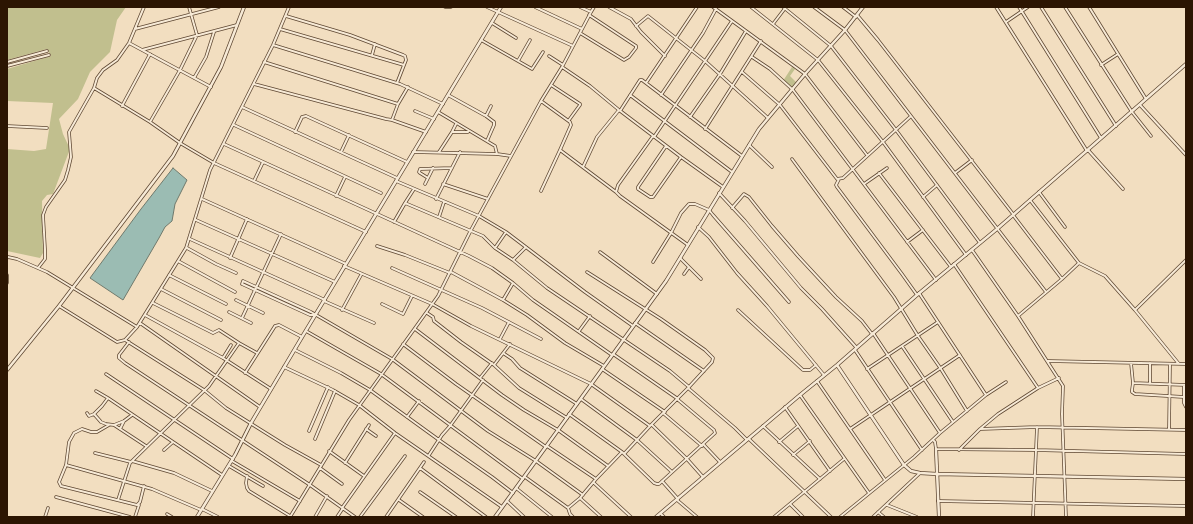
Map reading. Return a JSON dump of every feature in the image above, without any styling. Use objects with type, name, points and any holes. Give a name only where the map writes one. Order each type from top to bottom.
[{"type":"street","points":[[38,268],[45,259],[44,215],[46,207],[65,180],[71,157],[69,132],[94,88],[97,78],[103,70],[116,60],[129,43],[144,7]]},
{"type":"street","points":[[150,122],[180,70],[197,35],[189,7]]},
{"type":"street","points":[[135,29],[219,7]]},
{"type":"street","points":[[7,370],[59,306],[170,161],[221,67],[244,7]]},
{"type":"street","points":[[59,306],[117,342],[125,340],[137,327],[186,248],[196,220],[210,170],[273,45],[289,7]]},
{"type":"street","points":[[446,7],[451,7]]},
{"type":"street","points":[[487,7],[573,46]]},
{"type":"street","points":[[197,517],[229,466],[251,423],[284,367],[501,7]]},
{"type":"street","points":[[535,7],[582,29]]},
{"type":"street","points":[[580,7],[636,46],[636,48],[624,60],[580,33]]},
{"type":"street","points":[[247,476],[246,488],[249,491],[290,516],[359,405],[437,298],[451,273],[470,230],[594,7]]},
{"type":"street","points":[[609,7],[631,19],[641,32],[665,56]]},
{"type":"street","points":[[646,83],[677,39],[697,7]]},
{"type":"street","points":[[713,7],[762,41],[805,74],[867,155]]},
{"type":"street","points":[[751,7],[818,60],[883,142],[966,255]]},
{"type":"street","points":[[773,24],[785,7],[831,46],[980,243]]},
{"type":"street","points":[[814,7],[845,30],[1046,292]]},
{"type":"street","points":[[843,7],[856,16],[878,40],[972,160],[1062,279]]},
{"type":"street","points":[[495,517],[657,294],[759,129],[769,119],[805,74],[845,30],[863,7]]},
{"type":"street","points":[[996,7],[1087,151],[1123,189]]},
{"type":"street","points":[[1019,7],[1102,138]]},
{"type":"street","points":[[1006,22],[1028,7]]},
{"type":"street","points":[[1041,7],[1116,126]]},
{"type":"street","points":[[1065,7],[1132,112],[1151,136]]},
{"type":"street","points":[[1089,7],[1147,100]]},
{"type":"street","points":[[661,95],[703,33],[716,9]]},
{"type":"street","points":[[285,16],[334,29],[404,55],[406,58],[397,83]]},
{"type":"street","points":[[636,26],[648,16],[705,61],[769,119]]},
{"type":"street","points":[[616,192],[618,185],[654,137],[732,21]]},
{"type":"street","points":[[492,23],[516,38]]},
{"type":"street","points":[[142,50],[237,25]]},
{"type":"street","points":[[280,29],[404,65]]},
{"type":"street","points":[[690,117],[720,74],[746,31]]},
{"type":"street","points":[[194,78],[206,57],[214,32]]},
{"type":"street","points":[[481,40],[532,68],[543,52]]},
{"type":"street","points":[[518,61],[530,40]]},
{"type":"street","points":[[705,129],[762,41]]},
{"type":"street","points":[[129,43],[211,87]]},
{"type":"street","points":[[372,55],[375,44]]},
{"type":"street","points":[[273,45],[397,83],[443,104]]},
{"type":"street","points":[[7,62],[47,51]]},
{"type":"street","points":[[7,66],[49,54]]},
{"type":"street","points":[[122,106],[150,54]]},
{"type":"street","points":[[1101,65],[1118,54]]},
{"type":"street","points":[[549,56],[590,86],[654,137],[723,187]]},
{"type":"street","points":[[752,56],[770,69],[792,90],[936,280]]},
{"type":"street","points":[[264,62],[398,104]]},
{"type":"street","points":[[656,517],[678,500],[720,462],[918,294],[997,229],[1147,100],[1186,64]]},
{"type":"street","points":[[742,72],[780,105],[834,177],[839,179]]},
{"type":"street","points":[[583,168],[597,137],[620,111],[640,80],[742,156]]},
{"type":"street","points":[[254,84],[392,120],[426,132]]},
{"type":"street","points":[[551,85],[580,104],[569,120]]},
{"type":"street","points":[[392,120],[398,104],[408,87]]},
{"type":"street","points":[[94,88],[214,163],[366,232]]},
{"type":"street","points":[[448,95],[492,120],[494,125],[486,140]]},
{"type":"street","points":[[630,95],[732,172]]},
{"type":"street","points":[[541,101],[569,120],[571,125],[542,192]]},
{"type":"street","points":[[1140,105],[1186,155]]},
{"type":"street","points":[[486,116],[491,106]]},
{"type":"street","points":[[242,107],[341,152],[414,189],[479,216],[506,232],[585,292],[704,371]]},
{"type":"street","points":[[414,111],[434,119]]},
{"type":"street","points":[[438,112],[469,132],[495,146],[497,154]]},
{"type":"street","points":[[295,132],[302,116],[304,116],[407,162]]},
{"type":"street","points":[[910,116],[843,178],[839,179],[836,185],[918,294],[986,395]]},
{"type":"street","points":[[439,152],[456,124]]},
{"type":"street","points":[[234,125],[381,193]]},
{"type":"street","points":[[7,126],[47,128]]},
{"type":"street","points":[[452,132],[469,132]]},
{"type":"street","points":[[341,152],[349,135]]},
{"type":"street","points":[[224,144],[461,252],[492,268],[514,283],[533,300],[677,399],[714,430],[714,434],[662,481],[658,484],[654,484],[623,453],[570,414]]},
{"type":"street","points":[[749,145],[772,167]]},
{"type":"street","points":[[666,146],[638,189],[650,197],[653,197],[681,157]]},
{"type":"street","points":[[560,150],[688,245]]},
{"type":"street","points":[[413,152],[460,152],[511,156]]},
{"type":"street","points":[[436,198],[460,152]]},
{"type":"street","points":[[792,159],[894,297],[918,336],[941,368],[967,411]]},
{"type":"street","points":[[955,173],[972,160]]},
{"type":"street","points":[[254,181],[263,162]]},
{"type":"street","points":[[426,184],[433,168]]},
{"type":"street","points":[[428,178],[420,173],[420,169],[452,168]]},
{"type":"street","points":[[864,184],[886,168]]},
{"type":"street","points":[[879,173],[951,267]]},
{"type":"street","points":[[336,196],[345,176]]},
{"type":"street","points":[[443,184],[488,199]]},
{"type":"street","points":[[923,197],[937,185]]},
{"type":"street","points":[[394,222],[414,189]]},
{"type":"street","points":[[1039,192],[1065,228]]},
{"type":"street","points":[[719,193],[855,348],[867,369],[922,450]]},
{"type":"street","points":[[732,208],[744,194],[749,197],[798,256],[836,297],[873,333],[940,433]]},
{"type":"street","points":[[202,198],[281,234],[345,265],[361,275],[432,304],[471,326],[591,384],[651,425],[687,459],[703,477]]},
{"type":"street","points":[[1030,200],[1079,263],[1105,276],[1179,364]]},
{"type":"street","points":[[439,217],[444,202]]},
{"type":"street","points":[[405,203],[486,238],[495,248],[513,260],[547,288],[624,339],[679,378],[748,439],[831,517]]},
{"type":"street","points":[[653,262],[671,233],[681,213],[689,204],[695,204],[709,210],[789,302]]},
{"type":"street","points":[[230,258],[247,219]]},
{"type":"street","points":[[196,220],[335,282]]},
{"type":"street","points":[[698,227],[709,237],[737,273],[767,306],[824,375]]},
{"type":"street","points":[[907,242],[923,230]]},
{"type":"street","points":[[495,248],[506,232]]},
{"type":"street","points":[[242,318],[281,234]]},
{"type":"street","points":[[190,239],[342,310],[374,323]]},
{"type":"street","points":[[377,246],[451,273],[503,300],[527,315],[664,413],[703,445],[720,462]]},
{"type":"street","points":[[513,260],[526,247]]},
{"type":"street","points":[[186,248],[236,273]]},
{"type":"street","points":[[972,249],[1048,361],[1063,386],[1066,517]]},
{"type":"street","points":[[600,252],[657,294]]},
{"type":"street","points":[[7,258],[17,259],[38,268],[137,327]]},
{"type":"street","points":[[680,258],[701,279]]},
{"type":"street","points":[[1134,310],[1186,260]]},
{"type":"street","points":[[178,261],[235,292]]},
{"type":"street","points":[[1018,316],[1079,263]]},
{"type":"street","points":[[954,264],[1038,388]]},
{"type":"street","points":[[684,274],[689,267]]},
{"type":"street","points":[[392,268],[541,338]]},
{"type":"street","points":[[568,508],[571,507],[583,495],[608,466],[637,440],[689,388],[712,362],[713,358],[705,350],[646,309],[587,272]]},
{"type":"street","points":[[7,275],[7,283]]},
{"type":"street","points":[[169,275],[226,304]]},
{"type":"street","points":[[342,310],[361,275]]},
{"type":"street","points":[[316,316],[310,315],[242,284],[243,281],[311,312],[392,359],[488,431],[536,461],[583,495]]},
{"type":"street","points":[[503,300],[514,283]]},
{"type":"street","points":[[161,288],[220,320]]},
{"type":"street","points":[[382,304],[403,314],[412,296]]},
{"type":"street","points":[[236,300],[263,313]]},
{"type":"street","points":[[153,303],[213,333],[219,330],[257,353]]},
{"type":"street","points":[[738,310],[803,370],[810,370],[816,365]]},
{"type":"street","points":[[229,312],[251,323]]},
{"type":"street","points":[[427,313],[433,317],[434,321],[461,342],[493,364],[519,388],[567,418]]},
{"type":"street","points":[[145,316],[227,360],[271,389]]},
{"type":"street","points":[[579,332],[590,316]]},
{"type":"street","points":[[500,339],[509,322]]},
{"type":"street","points":[[867,369],[938,322]]},
{"type":"street","points":[[140,323],[261,408]]},
{"type":"street","points":[[245,373],[276,325],[302,337]]},
{"type":"street","points":[[415,329],[524,410],[558,430],[608,466]]},
{"type":"street","points":[[306,331],[381,374],[419,401],[450,426],[568,508],[573,517]]},
{"type":"street","points":[[125,340],[204,390],[226,408],[321,465]]},
{"type":"street","points":[[129,342],[119,355],[120,358],[327,496],[354,517]]},
{"type":"street","points":[[118,500],[131,461],[204,390],[216,376],[239,343]]},
{"type":"street","points":[[223,358],[231,344]]},
{"type":"street","points":[[403,344],[472,395],[596,479]]},
{"type":"street","points":[[480,378],[510,344]]},
{"type":"street","points":[[902,346],[953,422]]},
{"type":"street","points":[[295,350],[342,373],[370,390],[438,440],[513,492]]},
{"type":"street","points":[[503,353],[512,359],[520,368],[577,404]]},
{"type":"street","points":[[850,429],[960,355]]},
{"type":"street","points":[[1048,361],[1186,364]]},
{"type":"street","points":[[1131,363],[1133,383],[1132,392],[1135,394],[1184,397]]},
{"type":"street","points":[[1150,363],[1150,384]]},
{"type":"street","points":[[1169,430],[1170,364]]},
{"type":"street","points":[[836,365],[904,465],[911,471],[937,474],[1186,479]]},
{"type":"street","points":[[284,367],[328,387],[359,405],[396,433],[502,507]]},
{"type":"street","points":[[106,374],[232,460],[300,501]]},
{"type":"street","points":[[959,450],[998,414],[1038,388],[1059,378]]},
{"type":"street","points":[[429,455],[438,440],[483,380]]},
{"type":"street","points":[[817,381],[885,480]]},
{"type":"street","points":[[840,517],[986,395],[1006,382]]},
{"type":"street","points":[[1133,383],[1185,385],[1184,403],[1186,407]]},
{"type":"street","points":[[308,431],[328,387]]},
{"type":"street","points":[[96,391],[222,475]]},
{"type":"street","points":[[315,438],[335,391]]},
{"type":"street","points":[[800,395],[869,494]]},
{"type":"street","points":[[87,413],[89,416],[94,414],[108,398]]},
{"type":"street","points":[[581,399],[637,440],[672,472]]},
{"type":"street","points":[[407,417],[419,401]]},
{"type":"street","points":[[785,407],[830,471]]},
{"type":"street","points":[[94,414],[100,422],[110,425],[124,421],[132,415]]},
{"type":"street","points":[[120,429],[124,421]]},
{"type":"street","points":[[110,425],[97,432],[82,429],[74,433],[69,442],[66,465],[59,482],[61,486],[139,504]]},
{"type":"street","points":[[114,425],[146,446]]},
{"type":"street","points":[[345,463],[369,425]]},
{"type":"street","points":[[779,442],[799,425]]},
{"type":"street","points":[[763,426],[820,480]]},
{"type":"street","points":[[980,429],[1037,427],[1186,430]]},
{"type":"street","points":[[1033,517],[1037,427]]},
{"type":"street","points":[[366,429],[376,436]]},
{"type":"street","points":[[337,517],[364,476],[396,433]]},
{"type":"street","points":[[933,440],[935,442],[936,450],[939,517]]},
{"type":"street","points":[[793,455],[810,441]]},
{"type":"street","points":[[164,450],[173,442]]},
{"type":"street","points":[[936,450],[1036,450],[1186,454]]},
{"type":"street","points":[[329,451],[364,476]]},
{"type":"street","points":[[95,453],[174,473],[212,491]]},
{"type":"street","points":[[360,517],[405,456]]},
{"type":"street","points":[[774,517],[844,459]]},
{"type":"street","points":[[386,517],[424,462]]},
{"type":"street","points":[[66,465],[159,491],[218,517]]},
{"type":"street","points":[[229,466],[263,486]]},
{"type":"street","points":[[320,468],[342,484]]},
{"type":"street","points":[[420,468],[486,517]]},
{"type":"street","points":[[873,517],[920,473]]},
{"type":"street","points":[[662,481],[678,500],[697,517]]},
{"type":"street","points":[[594,483],[631,517]]},
{"type":"street","points":[[135,517],[144,486]]},
{"type":"street","points":[[516,488],[552,517]]},
{"type":"street","points":[[420,492],[456,517]]},
{"type":"street","points":[[315,517],[327,496]]},
{"type":"street","points":[[56,497],[130,517]]},
{"type":"street","points":[[580,498],[601,517]]},
{"type":"street","points":[[399,500],[423,517]]},
{"type":"street","points":[[507,501],[524,517]]},
{"type":"street","points":[[938,501],[1186,506]]},
{"type":"street","points":[[790,504],[803,517]]},
{"type":"street","points":[[887,505],[917,517]]},
{"type":"street","points":[[45,517],[48,508]]},
{"type":"street","points":[[878,512],[884,517]]},
{"type":"street","points":[[167,514],[172,517]]},
{"type":"street","points":[[660,514],[664,517]]},
{"type":"shaded area","points":[[7,7],[126,7],[117,20],[110,52],[90,72],[78,99],[59,119],[63,134],[70,149],[53,194],[47,195],[42,201],[43,253],[40,258],[7,251],[7,149],[34,151],[46,149],[53,103],[7,101],[7,69],[51,56],[47,49],[7,60]]},
{"type":"shaded area","points":[[792,67],[795,69],[790,76],[797,83],[793,90],[783,81]]},
{"type":"water","points":[[173,168],[187,180],[175,204],[172,221],[165,227],[123,300],[90,278]]}]
